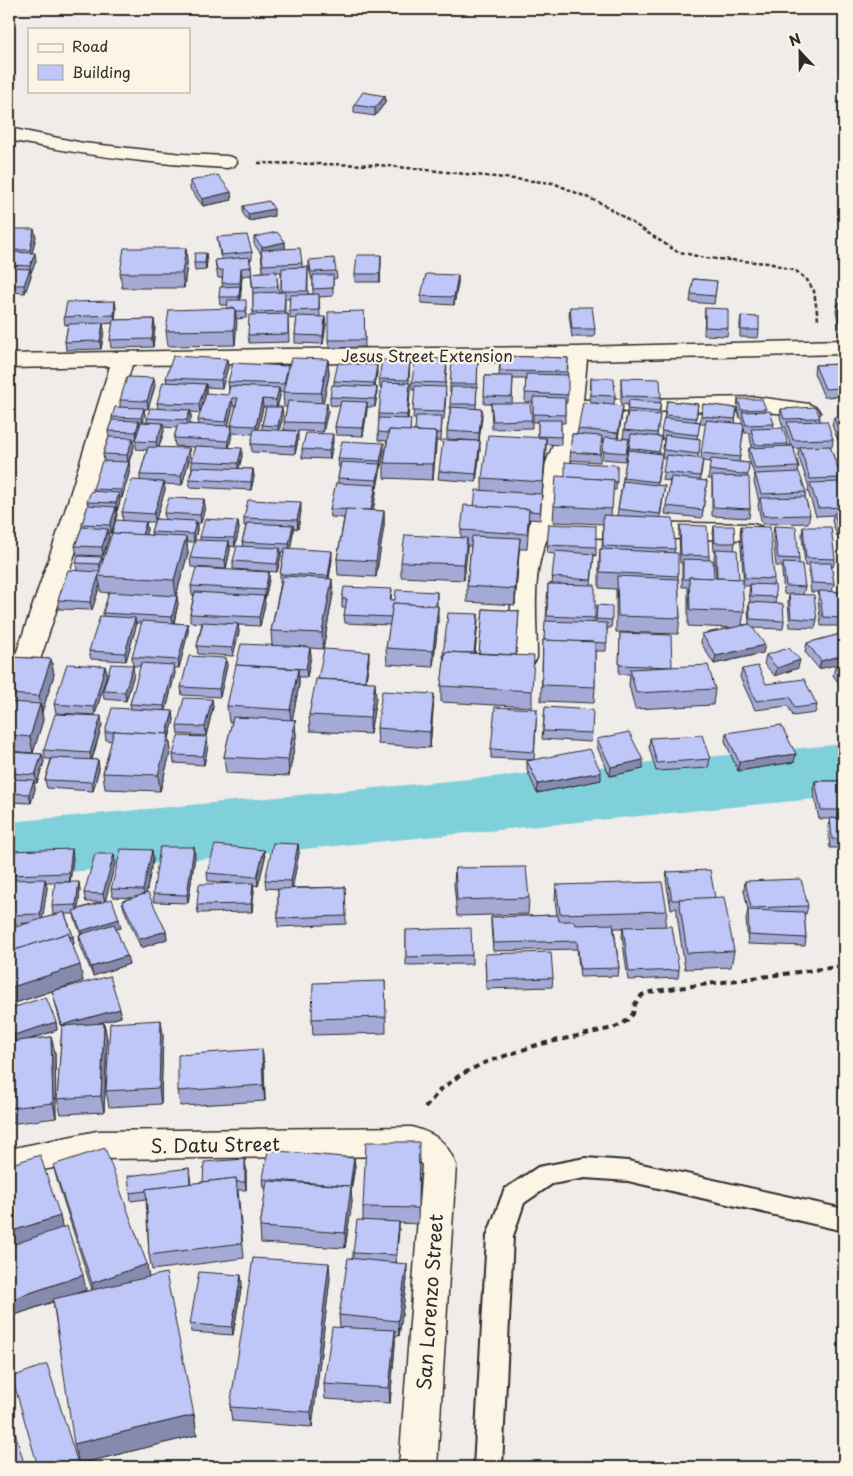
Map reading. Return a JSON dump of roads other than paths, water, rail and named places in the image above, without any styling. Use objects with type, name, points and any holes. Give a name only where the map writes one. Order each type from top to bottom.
[{"type":"street","points":[[9,134],[83,149],[183,160],[227,162]]},
{"type":"street","name":"Jesus Street Extension","points":[[9,361],[577,354],[844,347]]},
{"type":"street","points":[[524,658],[524,578],[532,544],[541,528],[548,487],[568,438],[577,354]]},
{"type":"street","points":[[25,666],[77,511],[123,359]]},
{"type":"street","points":[[571,405],[642,407],[757,404],[801,409],[810,413]]},
{"type":"street","points":[[541,528],[753,532]]},
{"type":"street","name":"S. Datu Street","points":[[9,1163],[96,1145],[417,1143]]},
{"type":"street","name":"San Lorenzo Street","points":[[417,1143],[430,1148],[436,1155],[439,1165],[418,1467]]},
{"type":"lane","points":[[488,1467],[500,1236],[514,1196],[547,1174],[585,1168],[628,1171],[844,1220]]},
{"type":"waterway","points":[[9,850],[844,770]]}]
